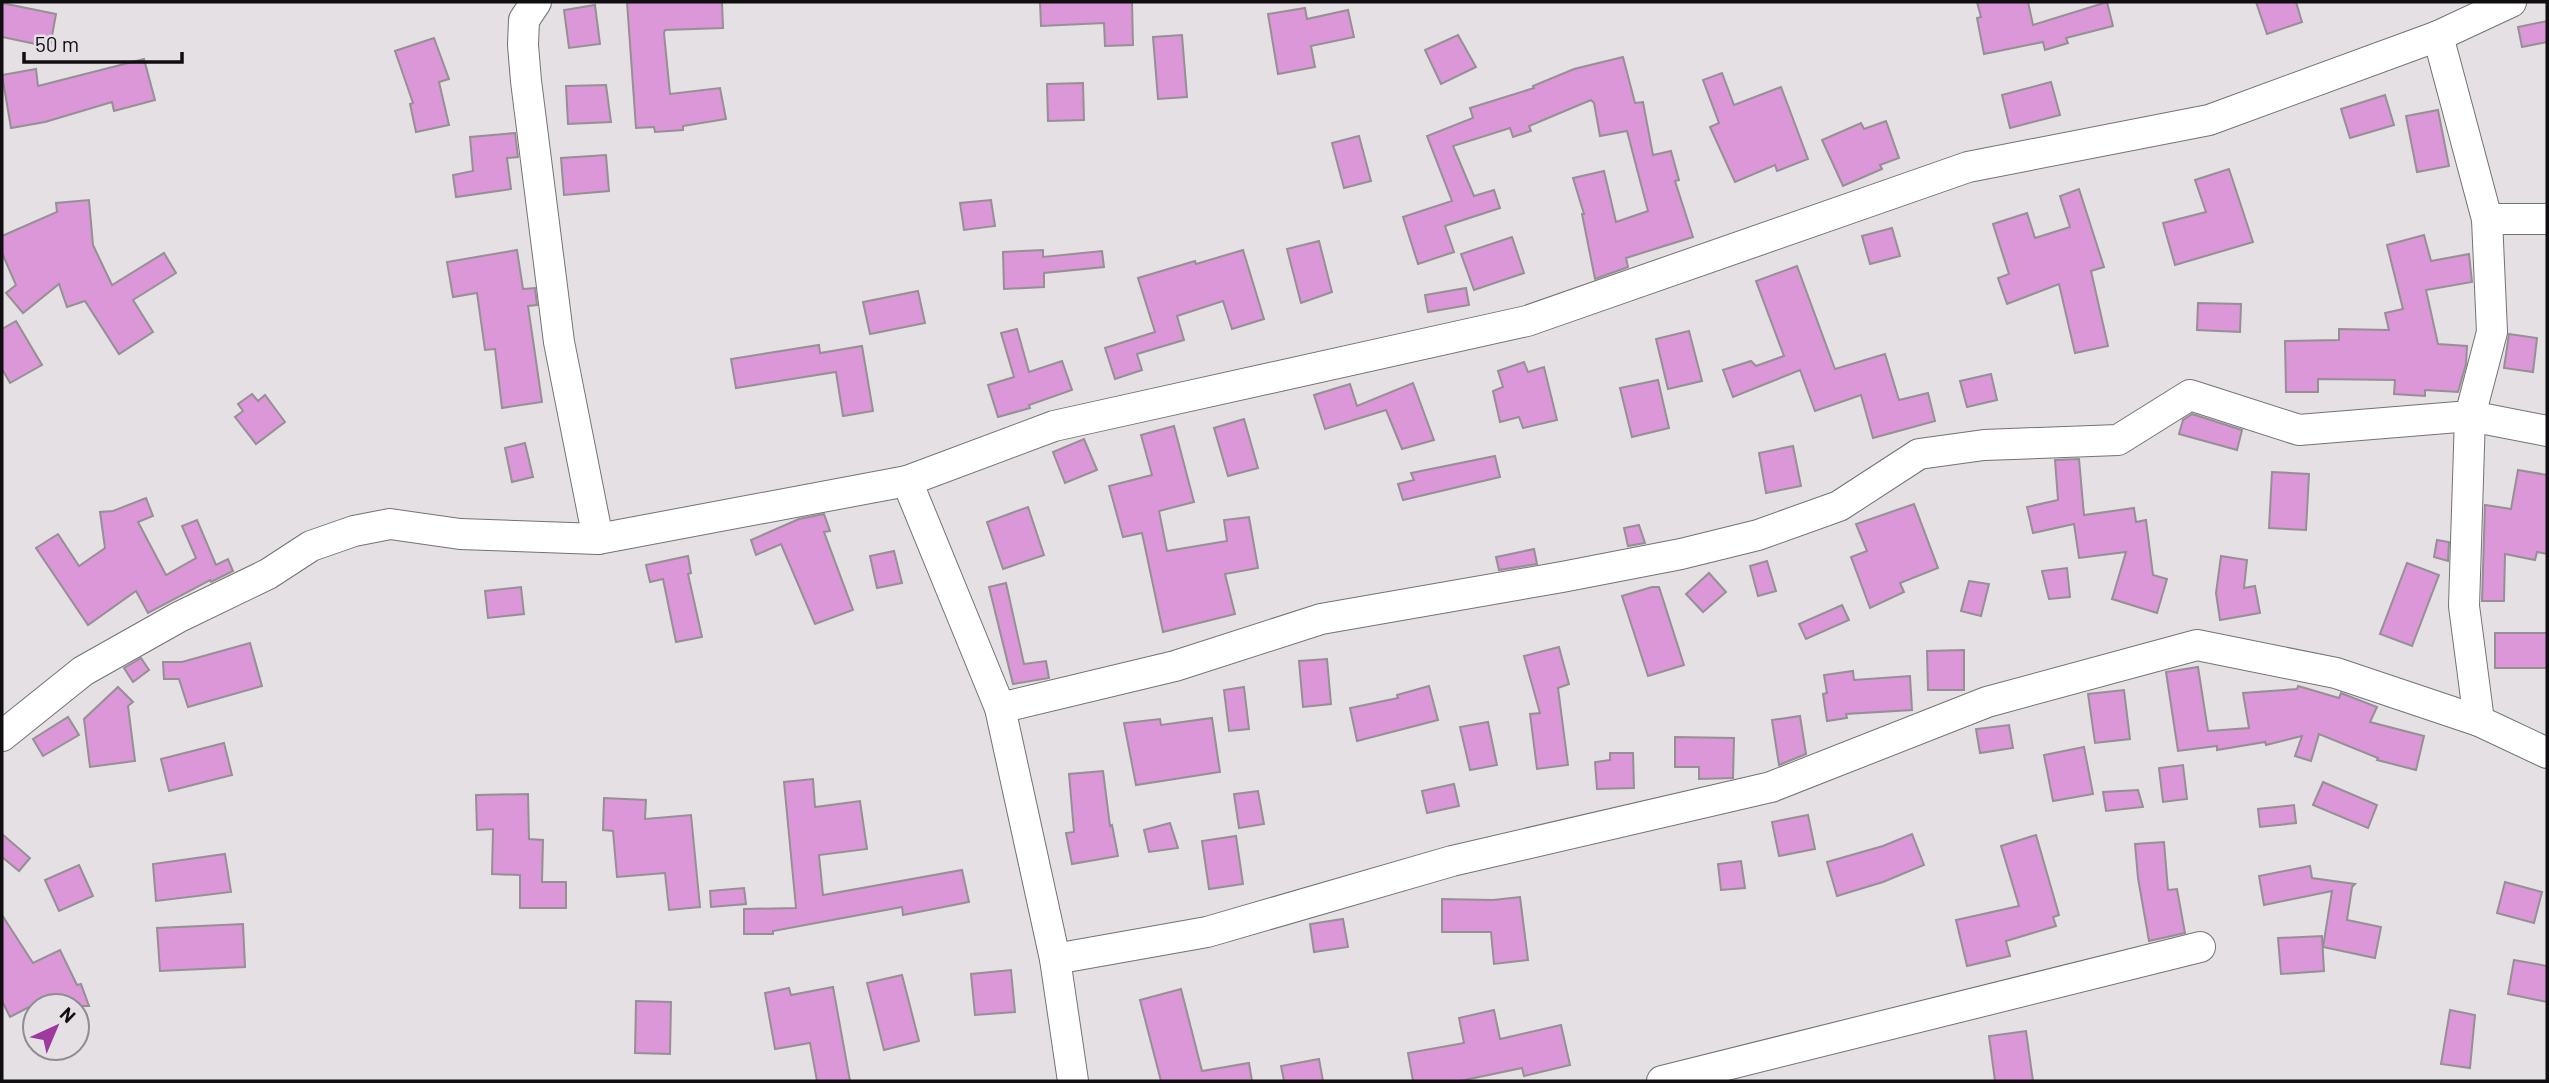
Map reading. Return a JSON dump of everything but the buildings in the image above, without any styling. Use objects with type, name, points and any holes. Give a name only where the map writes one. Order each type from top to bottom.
[{"type":"street","points":[[536,2],[524,20],[526,81],[559,342],[598,539]]},
{"type":"street","points":[[2,736],[83,671],[179,617],[268,574],[311,546],[354,531],[390,524],[460,534],[598,539],[907,481],[1054,426],[1527,321],[1968,167],[2209,120],[2438,36],[2511,2]]},
{"type":"street","points":[[2438,36],[2487,219],[2492,332],[2470,416],[2464,606],[2479,721]]},
{"type":"street","points":[[2487,219],[2547,219]]},
{"type":"street","points":[[1000,708],[1175,666],[1321,619],[1589,572],[1758,535],[1839,506],[1919,454],[1984,445],[2118,440],[2190,395],[2298,430],[2470,416],[2547,430]]},
{"type":"street","points":[[907,481],[1000,708],[1055,960],[1073,1081]]},
{"type":"street","points":[[1055,960],[1207,932],[1452,861],[1771,787],[1987,702],[2197,645],[2336,673],[2479,721],[2547,753]]},
{"type":"street","points":[[1662,1081],[2200,947]]}]
